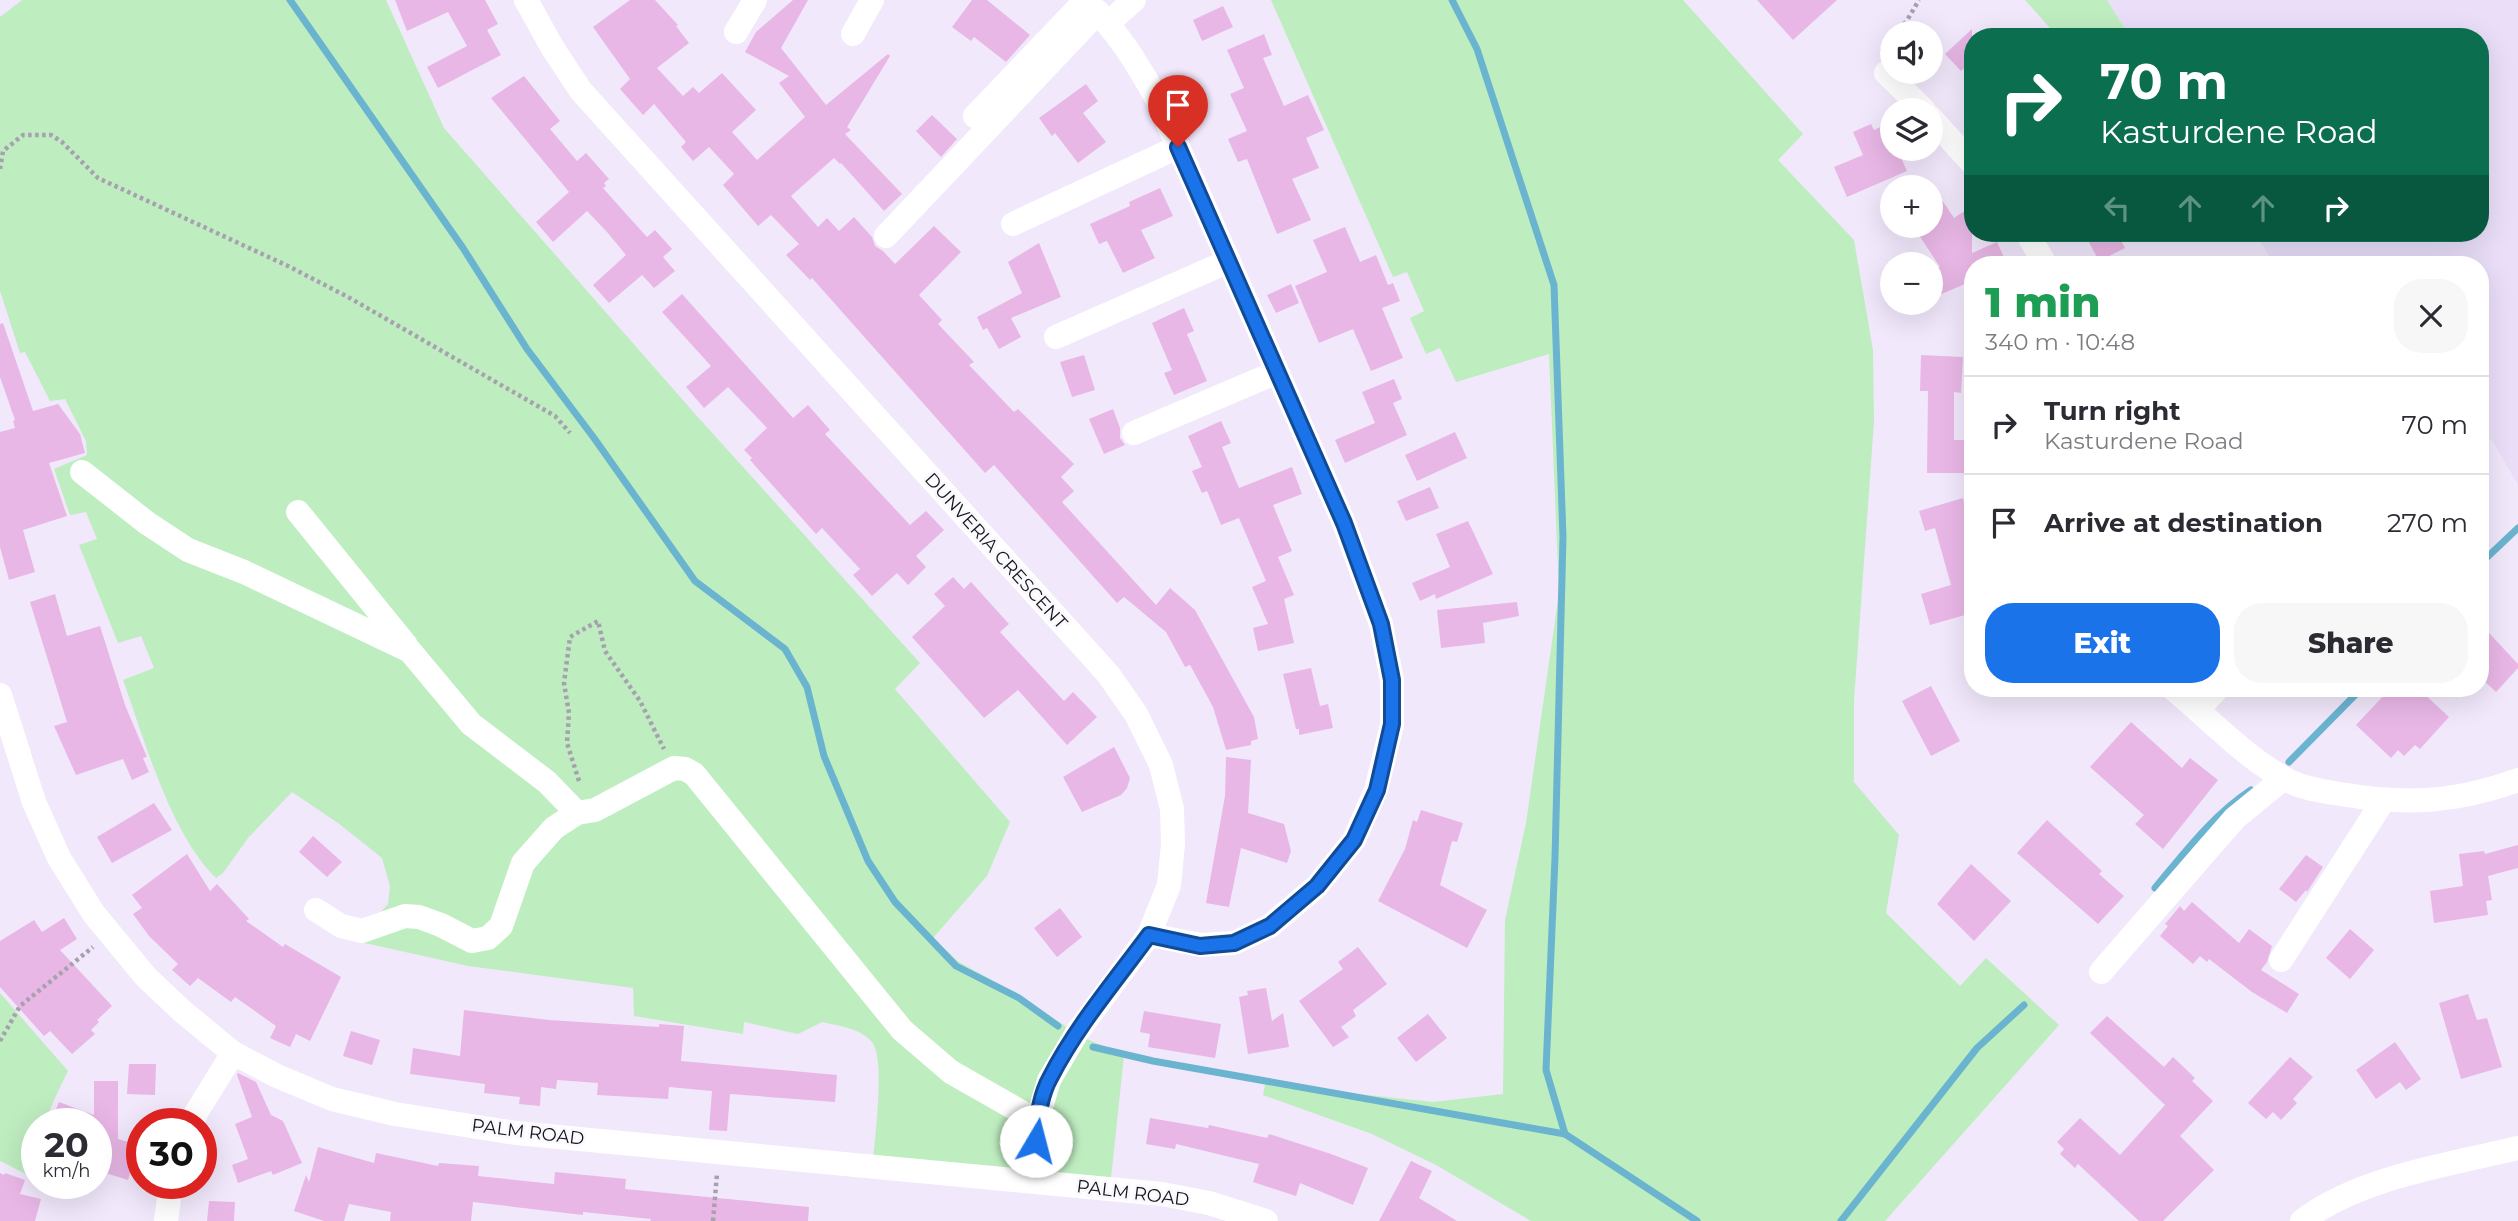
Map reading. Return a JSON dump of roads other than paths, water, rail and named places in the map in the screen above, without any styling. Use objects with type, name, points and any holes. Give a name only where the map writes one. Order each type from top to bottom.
[{"type":"street","name":"DUNVERIA CRESCENT","points":[[526,0],[581,91],[1108,674],[1136,714],[1161,765],[1172,809],[1173,844],[1169,885],[1149,935],[1079,1031],[1049,1080],[1037,1121],[1034,1181]]},
{"type":"street","points":[[736,32],[755,0]]},
{"type":"street","points":[[853,34],[872,0]]},
{"type":"street","points":[[975,116],[1094,9],[1134,0]]},
{"type":"street","points":[[1094,9],[1137,64],[1157,99],[1229,261],[1344,523],[1381,624],[1392,680],[1392,724],[1377,790],[1354,840],[1317,886],[1270,926],[1234,943],[1200,946],[1149,935]]},
{"type":"street","points":[[886,236],[1094,9]]},
{"type":"street","points":[[1897,84],[1912,98]]},
{"type":"street","points":[[1943,131],[1964,154]]},
{"type":"street","points":[[1013,224],[1178,147]]},
{"type":"street","points":[[1056,337],[1229,261]]},
{"type":"street","points":[[1133,433],[1277,372]]},
{"type":"street","points":[[82,471],[146,523],[188,551],[244,572],[410,651]]},
{"type":"street","points":[[298,512],[471,724],[586,811]]},
{"type":"street","name":"PALM ROAD","points":[[0,695],[34,802],[59,858],[94,914],[146,977],[233,1053],[332,1100],[395,1114],[516,1133],[1162,1194],[1209,1203],[1266,1221]]},
{"type":"street","points":[[2183,697],[2259,762],[2284,778],[2318,790],[2383,801],[2455,798],[2518,780]]},
{"type":"street","points":[[2198,709],[2209,697]]},
{"type":"street","points":[[316,910],[341,926],[362,931],[405,916],[419,917],[441,925],[472,941],[488,938],[502,926],[523,863],[554,828],[674,768],[685,769],[694,774],[902,1030],[951,1072],[1037,1121]]},
{"type":"street","points":[[2101,972],[2235,818],[2284,778]]},
{"type":"street","points":[[2281,960],[2383,801]]},
{"type":"street","points":[[199,1108],[233,1053]]},
{"type":"street","points":[[2302,1221],[2342,1196],[2368,1186],[2518,1148]]},
{"type":"street","points":[[166,1221],[169,1199]]},
{"type":"waterway","points":[[290,0],[463,248],[527,349],[695,581],[785,649],[807,687],[824,756],[868,861],[895,902],[956,966],[1019,998],[1058,1026]]},
{"type":"waterway","points":[[1452,0],[1477,49],[1554,285],[1563,537],[1555,858],[1546,1070],[1565,1134],[1697,1221]]},
{"type":"waterway","points":[[2489,555],[2518,528]]},
{"type":"waterway","points":[[2289,762],[2353,697]]},
{"type":"waterway","points":[[2155,888],[2211,823],[2251,790]]},
{"type":"waterway","points":[[1841,1221],[1977,1048],[2024,1005]]},
{"type":"waterway","points":[[1093,1047],[1153,1061],[1565,1134]]}]
